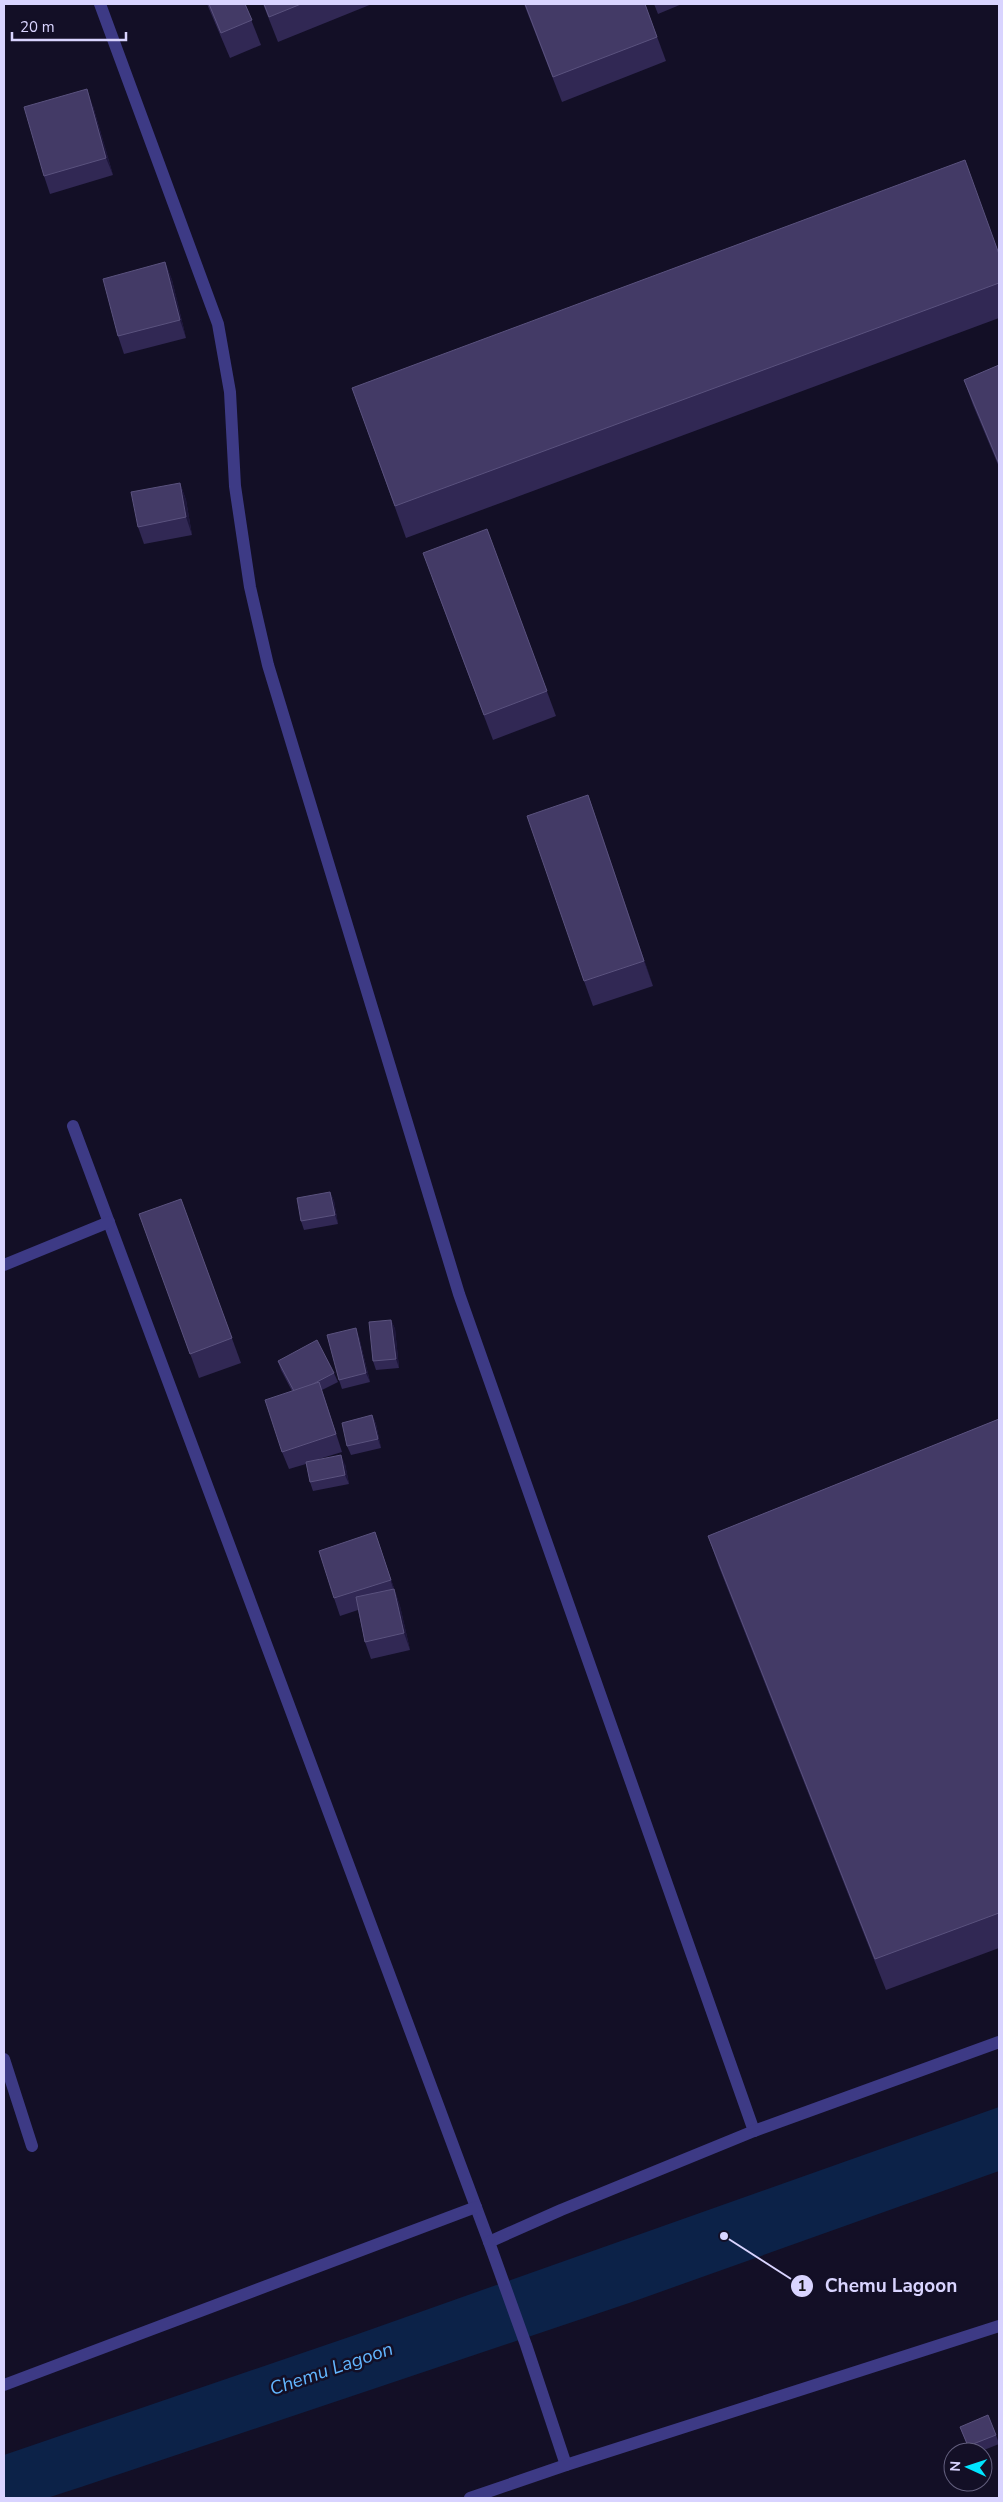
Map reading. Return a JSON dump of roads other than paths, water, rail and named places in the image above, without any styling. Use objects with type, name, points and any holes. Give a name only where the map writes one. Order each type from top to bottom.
[{"type":"street","points":[[100,4],[218,324],[230,392],[235,486],[250,587],[268,664],[459,1294],[754,2132]]},
{"type":"street","points":[[73,1126],[504,2282],[566,2465]]},
{"type":"street","points":[[4,1265],[109,1222]]},
{"type":"street","points":[[489,2242],[754,2132],[999,2042]]},
{"type":"street","points":[[4,2059],[32,2146]]},
{"type":"street","points":[[4,2385],[476,2207]]},
{"type":"street","points":[[470,2498],[566,2465],[999,2326]]},
{"type":"water","points":[[999,2107],[999,2171],[632,2302],[81,2487],[47,2498],[4,2498],[4,2455],[358,2334]]},
{"type":"place","name":"Chemu Lagoon","points":[[724,2236]]}]
